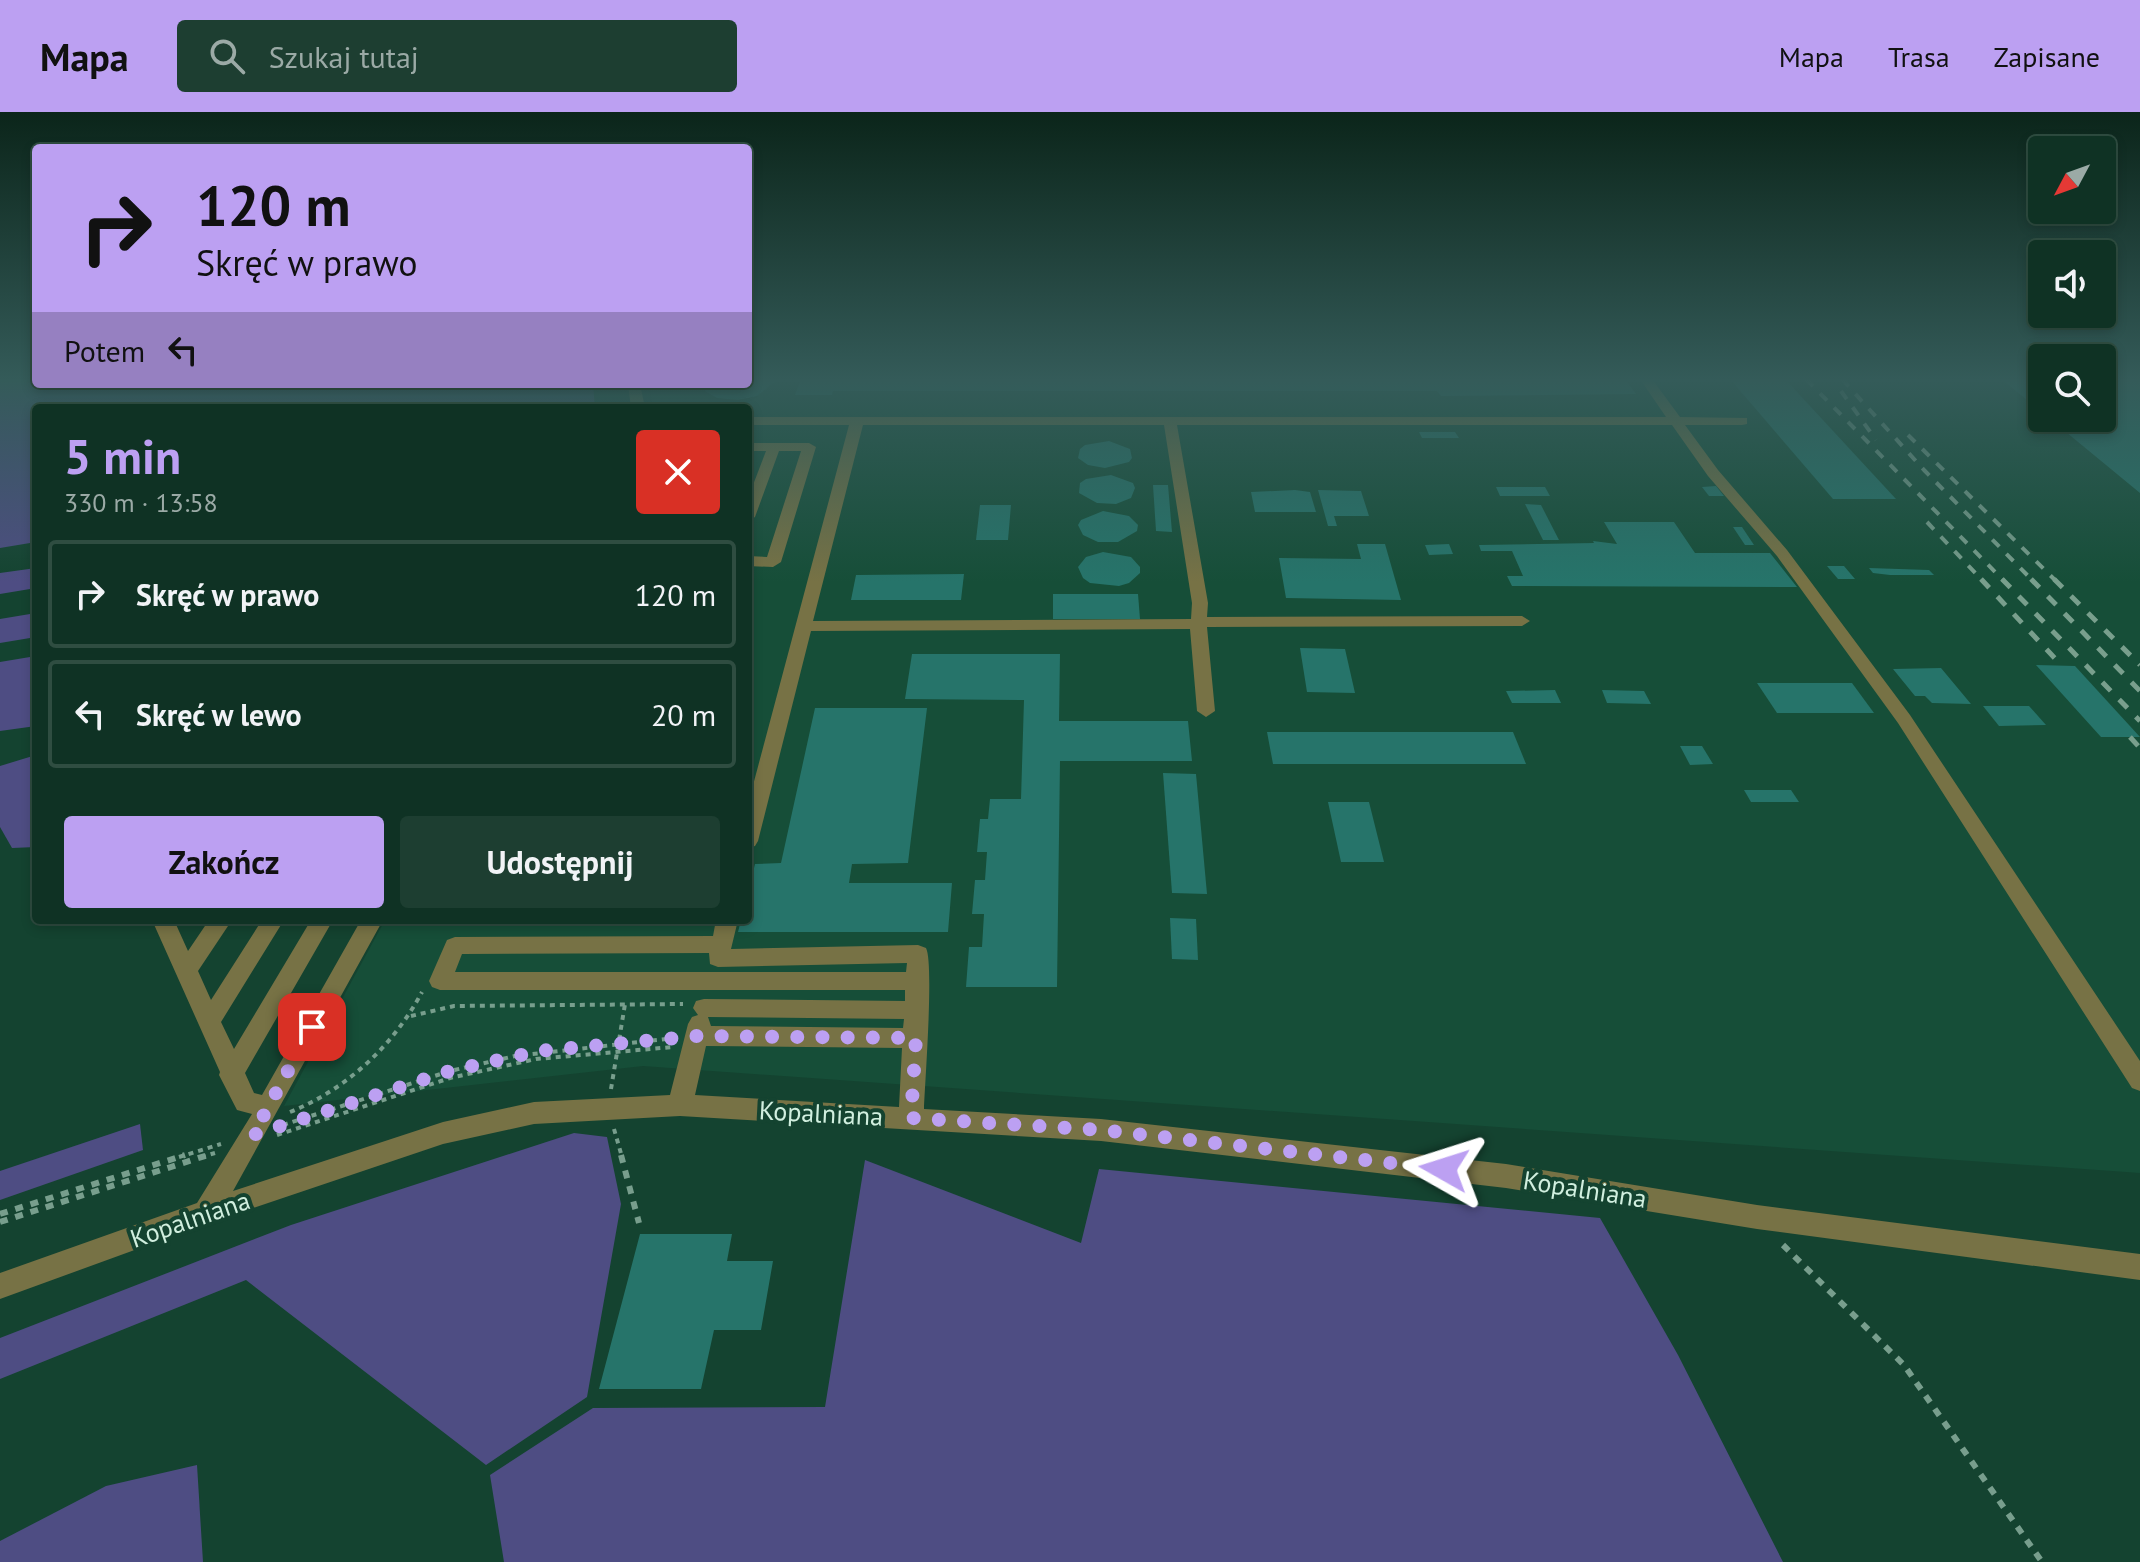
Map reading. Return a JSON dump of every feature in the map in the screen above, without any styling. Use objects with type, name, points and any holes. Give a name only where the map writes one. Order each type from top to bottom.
[{"type":"street","points":[[752,447],[809,447],[773,562],[752,561]]},
{"type":"street","points":[[752,506],[774,447]]},
{"type":"street","points":[[752,826],[850,447]]},
{"type":"street","points":[[1174,447],[1201,621],[1198,640],[1206,711]]},
{"type":"street","points":[[1695,447],[1713,473],[1782,553],[1904,719],[2140,1081]]},
{"type":"street","points":[[805,626],[1177,625],[1201,621],[1380,618],[1522,621]]},
{"type":"street","points":[[165,924],[231,1075],[260,1129]]},
{"type":"street","points":[[185,972],[218,924]]},
{"type":"street","points":[[208,1023],[270,924]]},
{"type":"street","points":[[231,1075],[320,924]]},
{"type":"street","points":[[206,1212],[260,1129],[370,924]]},
{"type":"street","points":[[680,1105],[696,1040],[698,1006],[711,981],[726,924]]},
{"type":"street","points":[[911,1118],[916,1038],[916,1010],[918,981],[918,954],[455,946],[440,981],[918,981]]},
{"type":"street","points":[[698,1006],[916,1010]]},
{"type":"street","points":[[696,1040],[916,1038]]},
{"type":"street","name":"Kopalniana","points":[[0,1286],[206,1212],[443,1133],[534,1113],[680,1105],[1101,1130],[1506,1176],[1757,1217],[2140,1267]]},
{"type":"path","points":[[260,1129],[277,1117],[302,1108],[341,1087],[411,1016],[423,989]]},
{"type":"path","points":[[411,1016],[454,1006],[698,1006]]},
{"type":"path","points":[[0,1222],[167,1166],[260,1129],[476,1072],[536,1059],[696,1040]]},
{"type":"path","points":[[0,1214],[450,1071],[515,1056],[696,1040]]},
{"type":"path","points":[[1757,1217],[1904,1365],[2042,1562]]},
{"type":"shaded area","points":[[0,447],[32,447],[32,543],[0,548]]},
{"type":"shaded area","points":[[752,447],[2140,447],[2140,1173],[643,1066],[284,1106],[383,924],[752,924]]},
{"type":"shaded area","points":[[32,569],[32,589],[0,594],[0,573]]},
{"type":"shaded area","points":[[32,614],[32,638],[0,643],[0,619]]},
{"type":"shaded area","points":[[32,657],[32,727],[0,731],[0,662]]},
{"type":"shaded area","points":[[32,756],[32,847],[12,848],[0,827],[0,766]]},
{"type":"shaded area","points":[[140,1124],[143,1150],[0,1200],[0,1171]]},
{"type":"shaded area","points":[[574,1133],[607,1137],[621,1204],[587,1397],[486,1465],[246,1280],[0,1379],[0,1338],[291,1225]]},
{"type":"shaded area","points":[[865,1160],[1081,1243],[1099,1169],[1600,1218],[1678,1355],[1783,1562],[504,1562],[490,1475],[593,1408],[825,1407]]},
{"type":"shaded area","points":[[197,1465],[203,1562],[0,1562],[0,1541],[106,1486]]},
{"type":"building","points":[[1124,447],[1130,449],[1132,458],[1129,462],[1105,468],[1088,465],[1078,458],[1080,449]]},
{"type":"building","points":[[1788,447],[1848,447],[1896,499],[1833,499]]},
{"type":"building","points":[[2084,447],[2140,447],[2140,493]]},
{"type":"building","points":[[1111,475],[1133,483],[1135,488],[1131,498],[1116,504],[1097,503],[1079,493],[1080,483],[1086,479]]},
{"type":"building","points":[[1153,485],[1168,485],[1172,532],[1156,531]]},
{"type":"building","points":[[1716,486],[1724,496],[1709,496],[1702,487]]},
{"type":"building","points":[[1496,487],[1545,487],[1550,496],[1500,496]]},
{"type":"building","points":[[1318,490],[1361,491],[1369,516],[1334,516],[1337,526],[1328,526]]},
{"type":"building","points":[[1251,492],[1310,492],[1316,512],[1255,512]]},
{"type":"building","points":[[1525,504],[1541,505],[1559,540],[1543,540]]},
{"type":"building","points":[[980,505],[1011,505],[1008,540],[976,540]]},
{"type":"building","points":[[1103,511],[1129,516],[1138,525],[1137,531],[1118,542],[1098,542],[1083,535],[1078,525],[1081,520]]},
{"type":"building","points":[[1604,522],[1674,522],[1695,553],[1770,553],[1797,587],[1512,586],[1507,576],[1523,576],[1512,551],[1481,551],[1479,545],[1593,541],[1617,544]]},
{"type":"building","points":[[1733,527],[1742,527],[1754,545],[1745,545]]},
{"type":"building","points":[[1357,544],[1385,544],[1401,600],[1286,598],[1279,558],[1361,559]]},
{"type":"building","points":[[1449,544],[1453,554],[1429,555],[1425,545]]},
{"type":"building","points":[[1103,552],[1131,557],[1140,567],[1140,573],[1129,583],[1119,586],[1090,583],[1083,578],[1078,567],[1086,557]]},
{"type":"building","points":[[1827,566],[1844,566],[1855,579],[1838,579]]},
{"type":"building","points":[[1869,568],[1929,570],[1934,575],[1890,575],[1873,573]]},
{"type":"building","points":[[964,574],[961,600],[851,600],[856,575]]},
{"type":"building","points":[[1053,594],[1138,594],[1140,619],[1053,619]]},
{"type":"building","points":[[1300,648],[1345,649],[1355,693],[1307,692]]},
{"type":"building","points":[[912,654],[1060,654],[1059,721],[1188,721],[1192,761],[1060,761],[1057,987],[966,987],[969,947],[982,947],[984,914],[972,914],[975,880],[985,880],[987,852],[977,852],[980,819],[988,819],[990,799],[1021,799],[1024,700],[905,699]]},
{"type":"building","points":[[2036,665],[2075,666],[2140,737],[2101,737]]},
{"type":"building","points":[[1941,668],[1971,704],[1932,703],[1925,696],[1915,696],[1893,669]]},
{"type":"building","points":[[1757,683],[1852,683],[1874,713],[1777,713]]},
{"type":"building","points":[[1555,690],[1561,703],[1512,703],[1506,691]]},
{"type":"building","points":[[1602,690],[1644,691],[1651,704],[1607,703]]},
{"type":"building","points":[[1983,706],[2029,706],[2046,725],[1999,726]]},
{"type":"building","points":[[815,708],[927,708],[908,863],[852,864],[849,883],[952,883],[948,932],[738,932],[740,924],[752,924],[755,864],[781,863]]},
{"type":"building","points":[[1267,732],[1513,732],[1526,764],[1273,764]]},
{"type":"building","points":[[1680,746],[1702,746],[1713,764],[1690,765]]},
{"type":"building","points":[[1163,773],[1196,774],[1207,894],[1172,893]]},
{"type":"building","points":[[1744,790],[1791,790],[1799,802],[1751,802]]},
{"type":"building","points":[[1328,802],[1369,802],[1384,862],[1341,862]]},
{"type":"building","points":[[1170,918],[1196,919],[1198,960],[1172,959]]},
{"type":"building","points":[[640,1234],[732,1234],[727,1261],[773,1261],[761,1330],[714,1330],[701,1389],[599,1389]]},
{"type":"railway","points":[[1872,447],[2004,581]]},
{"type":"railway","points":[[1903,447],[2033,581]]},
{"type":"railway","points":[[1920,447],[2056,581]]},
{"type":"railway","points":[[1927,522],[1983,581]]},
{"type":"railway","points":[[1981,579],[2062,666]]},
{"type":"railway","points":[[2002,579],[2140,721]]},
{"type":"railway","points":[[2031,579],[2140,691]]},
{"type":"railway","points":[[2056,581],[2140,665]]},
{"type":"railway","points":[[2130,737],[2140,748]]},
{"type":"route","points":[[312,1027],[253,1135],[450,1071],[539,1051],[697,1036],[916,1038],[911,1118],[1101,1130],[1444,1169]]}]
